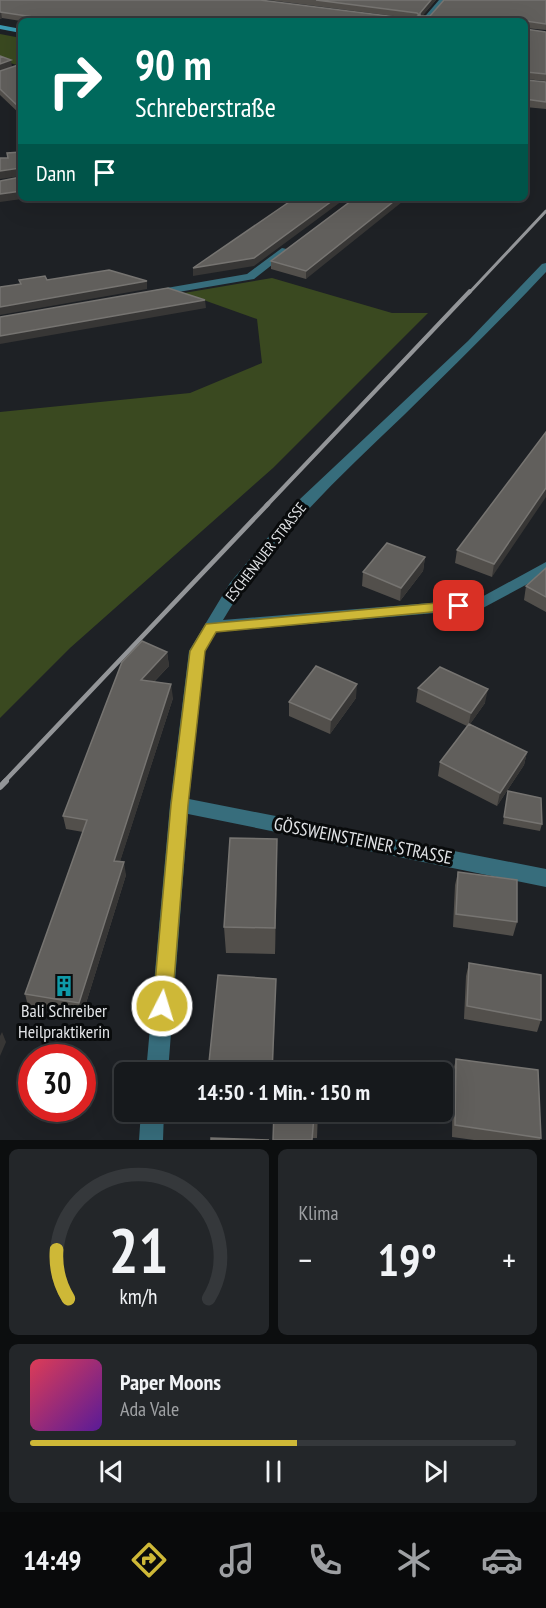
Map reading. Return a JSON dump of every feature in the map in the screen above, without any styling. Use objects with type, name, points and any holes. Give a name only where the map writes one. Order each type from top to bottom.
[{"type":"main road","points":[[0,27],[18,30]]},
{"type":"street","points":[[427,18],[443,0]]},
{"type":"street","points":[[146,295],[250,277],[298,241]]},
{"type":"street","name":"ESCHENAUER STRASSE","points":[[158,1062],[179,805],[197,651],[235,587],[304,502],[471,343],[546,266]]},
{"type":"street","points":[[211,627],[482,604],[546,567]]},
{"type":"street","name":"GÖSSWEINSTEINER STRASSE","points":[[179,805],[546,878]]},
{"type":"street","points":[[151,1140],[152,1122]]},
{"type":"green space","points":[[0,34],[18,37],[18,65],[0,60]]},
{"type":"green space","points":[[272,278],[392,313],[428,313],[273,468],[70,648],[0,718],[0,412],[190,393],[262,363],[257,319],[184,293]]},
{"type":"building","points":[[0,0],[260,0],[396,17],[416,17],[419,15],[417,13],[316,0],[431,0],[420,13],[420,16],[430,16],[444,0],[546,0],[546,24],[528,21],[528,18],[40,18],[0,12]]},
{"type":"building","points":[[528,29],[546,32],[546,74],[528,72]]},
{"type":"building","points":[[0,56],[11,60],[0,64]]},
{"type":"building","points":[[18,65],[18,106],[0,89],[0,71]]},
{"type":"building","points":[[528,80],[546,82],[546,102],[528,99]]},
{"type":"building","points":[[18,152],[18,168],[0,171],[0,158],[8,158],[7,153]]},
{"type":"building","points":[[18,178],[18,191],[0,194],[0,181]]},
{"type":"building","points":[[291,201],[332,201],[254,258],[193,268]]},
{"type":"building","points":[[351,201],[394,201],[306,271],[271,261]]},
{"type":"building","points":[[109,270],[147,281],[0,307],[0,287],[21,284],[19,280],[45,276],[47,280]]},
{"type":"building","points":[[168,288],[205,300],[0,336],[0,317]]},
{"type":"building","points":[[546,432],[546,488],[494,564],[457,550]]},
{"type":"building","points":[[387,543],[425,557],[401,588],[363,572]]},
{"type":"building","points":[[546,568],[546,597],[526,586]]},
{"type":"building","points":[[142,641],[167,652],[141,680],[171,684],[114,861],[124,862],[79,1003],[25,994],[87,820],[63,816],[122,662]]},
{"type":"building","points":[[316,666],[357,684],[331,720],[289,702]]},
{"type":"building","points":[[440,667],[488,689],[471,713],[418,688]]},
{"type":"building","points":[[469,724],[527,752],[500,793],[440,762]]},
{"type":"building","points":[[508,791],[541,798],[542,824],[504,817]]},
{"type":"building","points":[[230,838],[277,839],[275,928],[224,927]]},
{"type":"building","points":[[458,872],[517,880],[517,922],[456,914]]},
{"type":"building","points":[[469,963],[541,975],[541,1020],[467,1006]]},
{"type":"building","points":[[218,975],[276,979],[272,1062],[209,1062]]},
{"type":"building","points":[[456,1059],[538,1070],[541,1138],[455,1125]]},
{"type":"building","points":[[274,1122],[314,1122],[312,1140],[273,1140]]},
{"type":"building","points":[[211,1138],[269,1140],[211,1140]]},
{"type":"railway","points":[[469,293],[546,211]]},
{"type":"railway","points":[[266,506],[470,291]]},
{"type":"railway","points":[[4,782],[268,504]]},
{"type":"railway","points":[[0,787],[6,781]]},
{"type":"place","name":"Bali Schreiber Heilpraktikerin","points":[[64,986]]},
{"type":"route","points":[[162,1006],[179,805],[197,651],[211,627],[459,606]]}]
